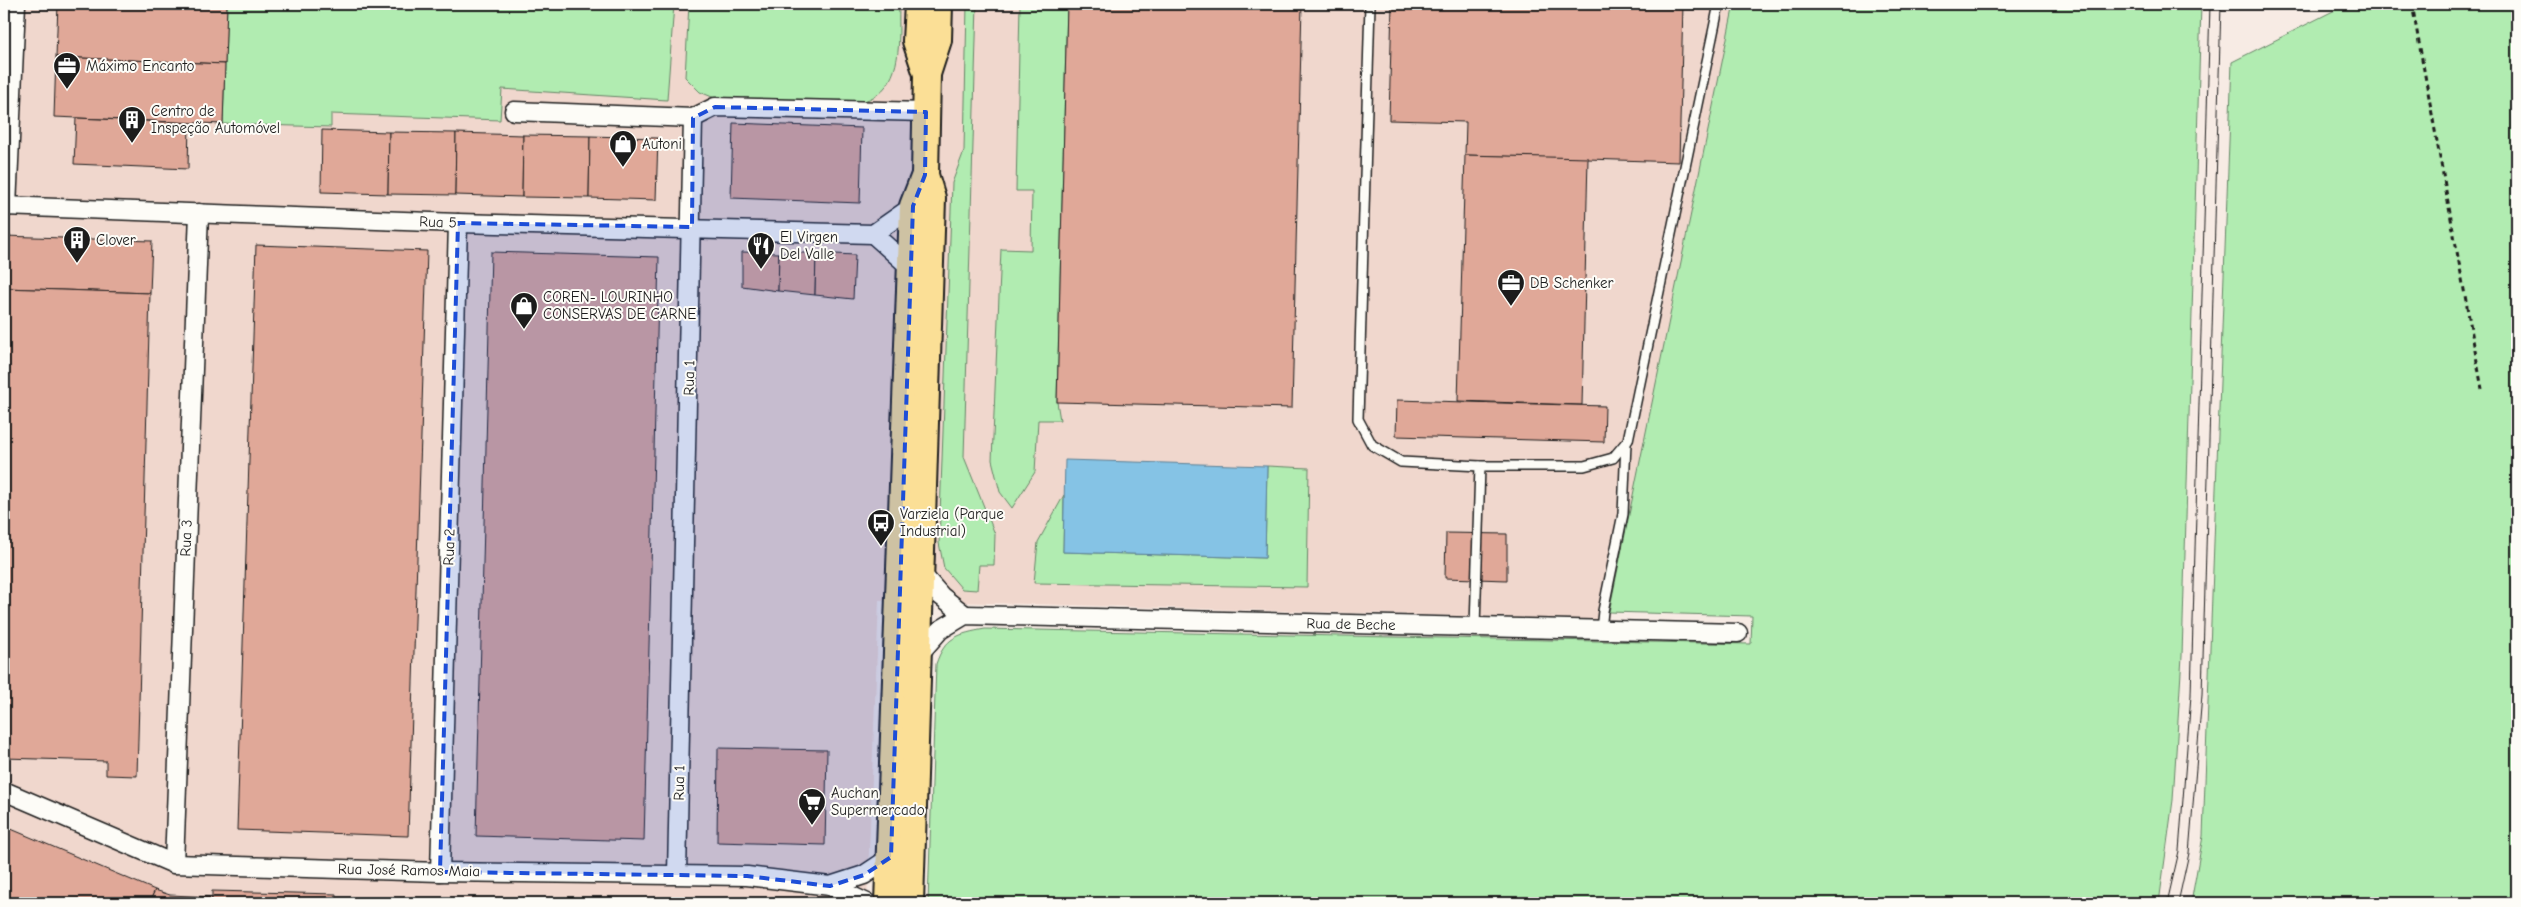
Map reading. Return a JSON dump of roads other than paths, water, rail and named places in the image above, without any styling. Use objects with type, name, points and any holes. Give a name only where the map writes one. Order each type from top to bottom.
[{"type":"main road","points":[[918,4],[916,41],[927,74]]},
{"type":"main road","points":[[910,903],[932,198],[925,175],[927,74],[938,40],[939,4]]},
{"type":"main road","points":[[888,903],[913,206],[925,175]]},
{"type":"street","points":[[6,206],[16,4]]},
{"type":"street","points":[[514,110],[693,118],[715,107],[926,112]]},
{"type":"street","name":"Rua 1","points":[[677,874],[693,118]]},
{"type":"street","name":"Rua 5","points":[[6,206],[458,223],[692,227],[873,234]]},
{"type":"street","points":[[911,268],[873,234],[913,206]]},
{"type":"street","name":"Rua 3","points":[[174,864],[199,213]]},
{"type":"street","name":"Rua 2","points":[[440,872],[458,223]]},
{"type":"street","points":[[918,655],[940,630],[965,615],[941,596],[920,572]]},
{"type":"street","name":"Rua de Beche","points":[[965,615],[1738,633]]},
{"type":"street","name":"Rua José Ramos Maia","points":[[4,791],[174,864],[440,872],[747,876],[830,886],[867,903]]},
{"type":"street","name":"Rua José Ramos Maia","points":[[830,886],[864,874],[891,857]]},
{"type":"lane","points":[[1370,4],[1358,419],[1372,445],[1401,462],[1480,466],[1584,466],[1613,458],[1628,440],[1719,4]]},
{"type":"lane","points":[[1602,630],[1603,611],[1624,514],[1626,443]]},
{"type":"lane","points":[[1475,626],[1480,466]]},
{"type":"water","points":[[1065,460],[1267,466],[1265,558],[1063,552]]},
{"type":"tram line","points":[[2167,903],[2179,851],[2191,695],[2210,4]]},
{"type":"tram line","points":[[2178,903],[2189,853],[2202,695],[2221,4]]},
{"type":"place","name":"Máximo Encanto","points":[[67,90]]},
{"type":"place","name":"Centro de Inspeção Automóvel","points":[[132,144]]},
{"type":"place","name":"Autoni","points":[[623,168]]},
{"type":"place","name":"Clover","points":[[77,264]]},
{"type":"place","name":"El Virgen Del Valle","points":[[761,270]]},
{"type":"place","name":"DB Schenker","points":[[1511,307]]},
{"type":"place","name":"COREN- LOURINHO CONSERVAS DE CARNE","points":[[524,330]]},
{"type":"place","name":"Varziela (Parque Industrial)","points":[[881,547]]},
{"type":"place","name":"Auchan Supermercado","points":[[812,826]]}]
